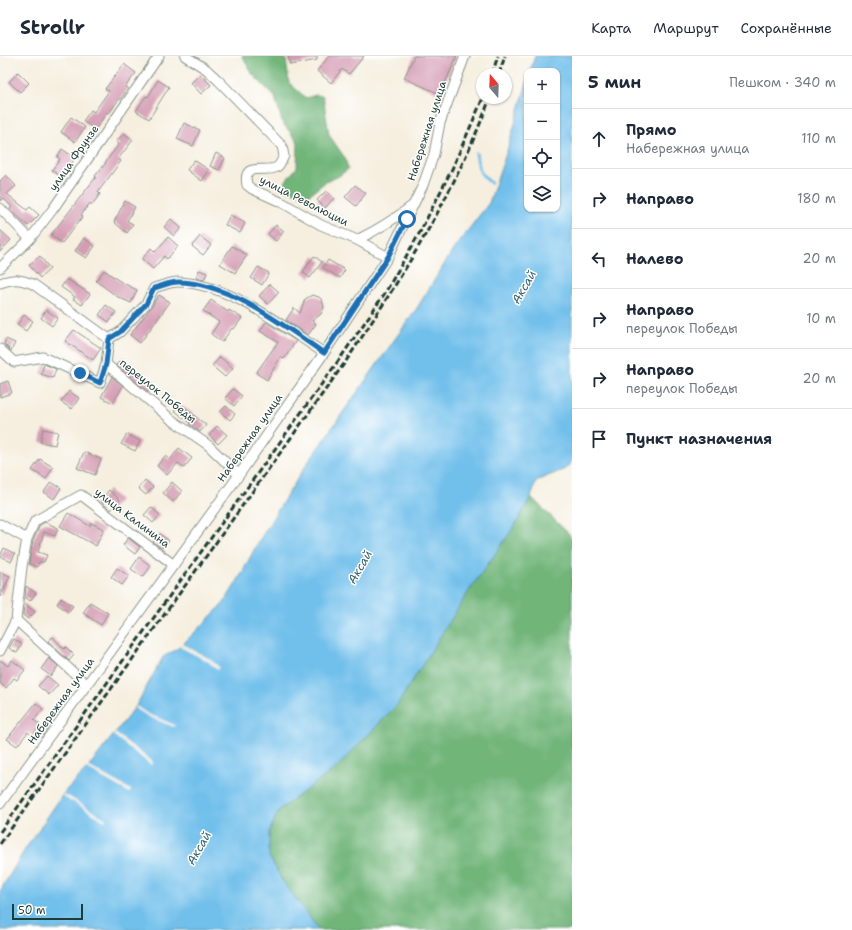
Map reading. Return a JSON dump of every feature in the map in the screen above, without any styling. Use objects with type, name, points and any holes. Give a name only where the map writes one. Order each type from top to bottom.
[{"type":"street","name":"улица Фрунзе","points":[[0,268],[30,238],[53,209],[159,56]]},
{"type":"street","name":"улица Революции","points":[[185,56],[206,69],[220,81],[282,146],[284,156],[279,166],[272,169],[254,169],[248,173],[246,178],[248,185],[321,225],[357,240],[388,257]]},
{"type":"street","name":"Набережная улица","points":[[0,804],[239,475],[324,353],[388,257],[423,185],[434,154],[440,123],[465,56]]},
{"type":"street","name":"улица Революции","points":[[357,240],[374,232],[395,219],[414,204]]},
{"type":"street","points":[[0,208],[30,238]]},
{"type":"street","points":[[0,283],[12,279],[33,284],[109,339]]},
{"type":"street","points":[[109,339],[120,332],[146,304],[154,288],[176,282],[202,284],[241,300],[272,318],[324,353]]},
{"type":"street","points":[[106,364],[109,339]]},
{"type":"street","name":"переулок Победы","points":[[0,350],[14,362],[43,357],[100,383],[106,364],[172,420],[208,445],[239,475]]},
{"type":"street","name":"улица Калинина","points":[[27,539],[35,521],[81,495],[174,565]]},
{"type":"street","points":[[0,524],[27,539],[16,620],[0,651]]},
{"type":"street","points":[[16,620],[87,685]]},
{"type":"green space","points":[[242,56],[281,56],[286,60],[289,83],[306,98],[316,95],[323,96],[329,135],[345,158],[348,169],[339,176],[324,183],[309,195],[280,188],[297,167],[298,142],[282,122],[275,97],[253,75]]},
{"type":"green space","points":[[531,497],[569,534],[572,541],[572,930],[319,930],[282,880],[269,856],[269,832],[279,810],[336,768],[469,591],[514,527]]},
{"type":"water","name":"Аксай","points":[[535,56],[572,56],[572,461],[565,469],[536,481],[531,497],[514,527],[469,591],[397,705],[336,768],[279,810],[269,832],[269,856],[282,880],[319,930],[0,930],[0,891],[26,848],[66,790],[87,769],[136,706],[163,657],[180,647],[224,603],[255,548],[310,459],[417,308],[455,247],[489,203],[508,148],[524,92],[524,212],[560,212],[560,68],[531,68]]},
{"type":"pier","points":[[182,644],[210,659],[219,667],[217,670],[209,662],[180,647]]},
{"type":"pier","points":[[136,706],[148,714],[175,725],[174,727],[147,716],[135,708]]},
{"type":"pier","points":[[115,733],[153,762],[151,765],[113,735]]},
{"type":"pier","points":[[88,766],[131,790],[130,793],[87,769]]},
{"type":"pier","points":[[63,794],[106,819],[105,821],[72,801],[71,802],[62,795]]},
{"type":"building","points":[[288,56],[317,56],[317,60],[290,65]]},
{"type":"building","points":[[329,56],[364,56],[349,74],[342,69],[331,83],[317,71]]},
{"type":"building","points":[[414,56],[457,56],[440,94],[404,78]]},
{"type":"building","points":[[124,64],[136,73],[125,87],[128,89],[121,99],[119,99],[109,113],[107,112],[95,130],[83,121],[91,110],[94,112],[109,91],[105,89]]},
{"type":"building","points":[[18,72],[29,83],[20,92],[9,82]]},
{"type":"building","points":[[200,74],[211,85],[201,94],[191,83]]},
{"type":"building","points":[[158,80],[169,87],[149,119],[136,111],[146,96],[148,97]]},
{"type":"building","points":[[71,117],[85,127],[75,142],[61,132]]},
{"type":"building","points":[[184,123],[200,130],[193,146],[177,139]]},
{"type":"building","points":[[124,133],[133,140],[118,159],[121,161],[98,192],[100,194],[92,205],[90,203],[81,215],[83,216],[62,243],[51,235],[96,177],[95,176],[119,144],[116,142]]},
{"type":"building","points":[[62,149],[75,158],[62,178],[52,170],[60,159],[57,157]]},
{"type":"building","points":[[216,153],[225,158],[219,170],[210,166]]},
{"type":"building","points":[[194,160],[209,170],[202,181],[187,170]]},
{"type":"building","points":[[6,175],[16,186],[7,194],[27,210],[30,207],[39,215],[28,226],[10,209],[12,207],[3,198],[0,201],[0,181]]},
{"type":"building","points":[[355,185],[366,193],[356,206],[345,197]]},
{"type":"building","points":[[326,191],[334,198],[325,208],[317,200]]},
{"type":"building","points":[[125,201],[135,207],[127,221],[133,224],[127,233],[114,222]]},
{"type":"building","points":[[230,215],[245,223],[240,233],[225,225]]},
{"type":"building","points":[[171,219],[181,228],[174,236],[164,227]]},
{"type":"building","points":[[276,225],[284,231],[276,241],[268,234]]},
{"type":"building","points":[[0,230],[11,240],[0,252]]},
{"type":"building","points":[[200,236],[211,245],[203,255],[192,246]]},
{"type":"building","points":[[168,237],[178,246],[167,259],[164,256],[153,269],[142,259],[151,248],[155,252]]},
{"type":"building","points":[[84,238],[95,246],[86,258],[75,251]]},
{"type":"building","points":[[232,246],[247,255],[235,273],[220,264]]},
{"type":"building","points":[[40,256],[50,269],[40,278],[29,265]]},
{"type":"building","points":[[314,256],[322,262],[310,278],[303,272]]},
{"type":"building","points":[[328,260],[345,270],[340,278],[323,268]]},
{"type":"building","points":[[258,267],[269,273],[262,285],[251,278]]},
{"type":"building","points":[[104,270],[121,282],[137,290],[131,303],[118,297],[96,281]]},
{"type":"building","points":[[199,270],[207,273],[204,280],[196,278]]},
{"type":"building","points":[[67,279],[90,294],[82,305],[73,299],[75,297],[61,287]]},
{"type":"building","points":[[270,284],[279,292],[268,304],[259,296]]},
{"type":"building","points":[[159,295],[170,302],[140,343],[130,335]]},
{"type":"building","points":[[312,295],[319,297],[322,300],[324,307],[321,314],[312,321],[316,324],[308,335],[286,320],[294,308],[300,313],[305,299]]},
{"type":"building","points":[[211,300],[228,312],[229,310],[242,318],[234,329],[232,328],[222,342],[211,334],[219,322],[203,311]]},
{"type":"building","points":[[106,305],[116,312],[109,322],[99,315]]},
{"type":"building","points":[[46,310],[58,318],[52,326],[41,318]]},
{"type":"building","points":[[24,315],[33,321],[26,331],[17,325]]},
{"type":"building","points":[[266,322],[296,341],[284,359],[281,356],[267,380],[256,373],[278,342],[260,331]]},
{"type":"building","points":[[74,330],[101,348],[93,360],[65,341]]},
{"type":"building","points":[[6,339],[15,343],[11,351],[4,344]]},
{"type":"building","points":[[220,357],[233,368],[225,377],[212,366]]},
{"type":"building","points":[[122,359],[154,386],[149,392],[116,365]]},
{"type":"building","points":[[44,364],[56,369],[53,378],[41,374]]},
{"type":"building","points":[[112,377],[123,386],[113,403],[101,397]]},
{"type":"building","points":[[8,381],[12,393],[0,397],[0,384]]},
{"type":"building","points":[[233,389],[242,396],[234,406],[225,398]]},
{"type":"building","points":[[69,391],[79,398],[72,409],[61,402]]},
{"type":"building","points":[[179,403],[206,425],[200,432],[174,410]]},
{"type":"building","points":[[226,406],[235,414],[230,420],[220,412]]},
{"type":"building","points":[[217,426],[227,435],[218,444],[209,435]]},
{"type":"building","points":[[43,429],[58,432],[55,445],[40,442]]},
{"type":"building","points":[[127,434],[140,441],[135,451],[121,444]]},
{"type":"building","points":[[179,448],[192,458],[184,468],[178,463],[167,475],[157,466],[165,456],[170,460]]},
{"type":"building","points":[[84,452],[101,459],[95,475],[77,468]]},
{"type":"building","points":[[40,459],[53,467],[46,479],[32,470]]},
{"type":"building","points":[[145,480],[153,487],[146,495],[138,488]]},
{"type":"building","points":[[51,482],[61,488],[54,499],[44,492]]},
{"type":"building","points":[[172,482],[182,491],[173,502],[163,493]]},
{"type":"building","points":[[109,490],[120,500],[111,510],[100,501]]},
{"type":"building","points":[[151,507],[160,515],[153,523],[144,515]]},
{"type":"building","points":[[68,513],[90,526],[91,523],[104,529],[96,546],[60,526]]},
{"type":"building","points":[[45,522],[58,528],[55,536],[44,532],[38,552],[47,555],[44,562],[39,562],[37,567],[29,564],[33,541],[40,525]]},
{"type":"building","points":[[160,534],[169,541],[162,548],[153,542]]},
{"type":"building","points":[[128,538],[140,547],[135,554],[123,545]]},
{"type":"building","points":[[4,548],[15,554],[11,562],[0,556]]},
{"type":"building","points":[[139,557],[151,566],[143,577],[131,569]]},
{"type":"building","points":[[117,568],[129,576],[122,585],[111,577]]},
{"type":"building","points":[[0,572],[10,576],[0,597]]},
{"type":"building","points":[[26,586],[36,593],[30,601],[25,597]]},
{"type":"building","points":[[61,598],[73,606],[68,612],[57,604]]},
{"type":"building","points":[[90,602],[108,613],[101,625],[83,613]]},
{"type":"building","points":[[25,604],[35,612],[28,619],[23,615]]},
{"type":"building","points":[[53,637],[64,649],[66,647],[74,655],[69,661],[48,641]]},
{"type":"building","points":[[14,639],[22,644],[17,653],[9,648]]},
{"type":"building","points":[[49,658],[58,666],[51,676],[41,669]]},
{"type":"building","points":[[0,660],[8,666],[12,660],[25,670],[17,680],[14,678],[6,688],[0,683]]},
{"type":"building","points":[[47,676],[58,685],[49,695],[38,686]]},
{"type":"building","points":[[36,703],[43,709],[34,720],[40,725],[32,736],[28,732],[17,746],[7,739]]},
{"type":"waterway","points":[[476,153],[481,173],[491,183]]},
{"type":"railway","points":[[494,68],[498,56]]},
{"type":"railway","points":[[501,68],[505,56]]},
{"type":"railway","points":[[0,832],[341,357],[385,293],[420,232],[452,169],[480,104]]},
{"type":"railway","points":[[0,844],[346,361],[426,234],[461,167],[488,104]]},
{"type":"route","points":[[80,373],[100,383],[106,364],[109,339],[120,332],[146,304],[154,288],[176,282],[202,284],[241,300],[272,318],[324,353],[388,257],[407,219]]}]
